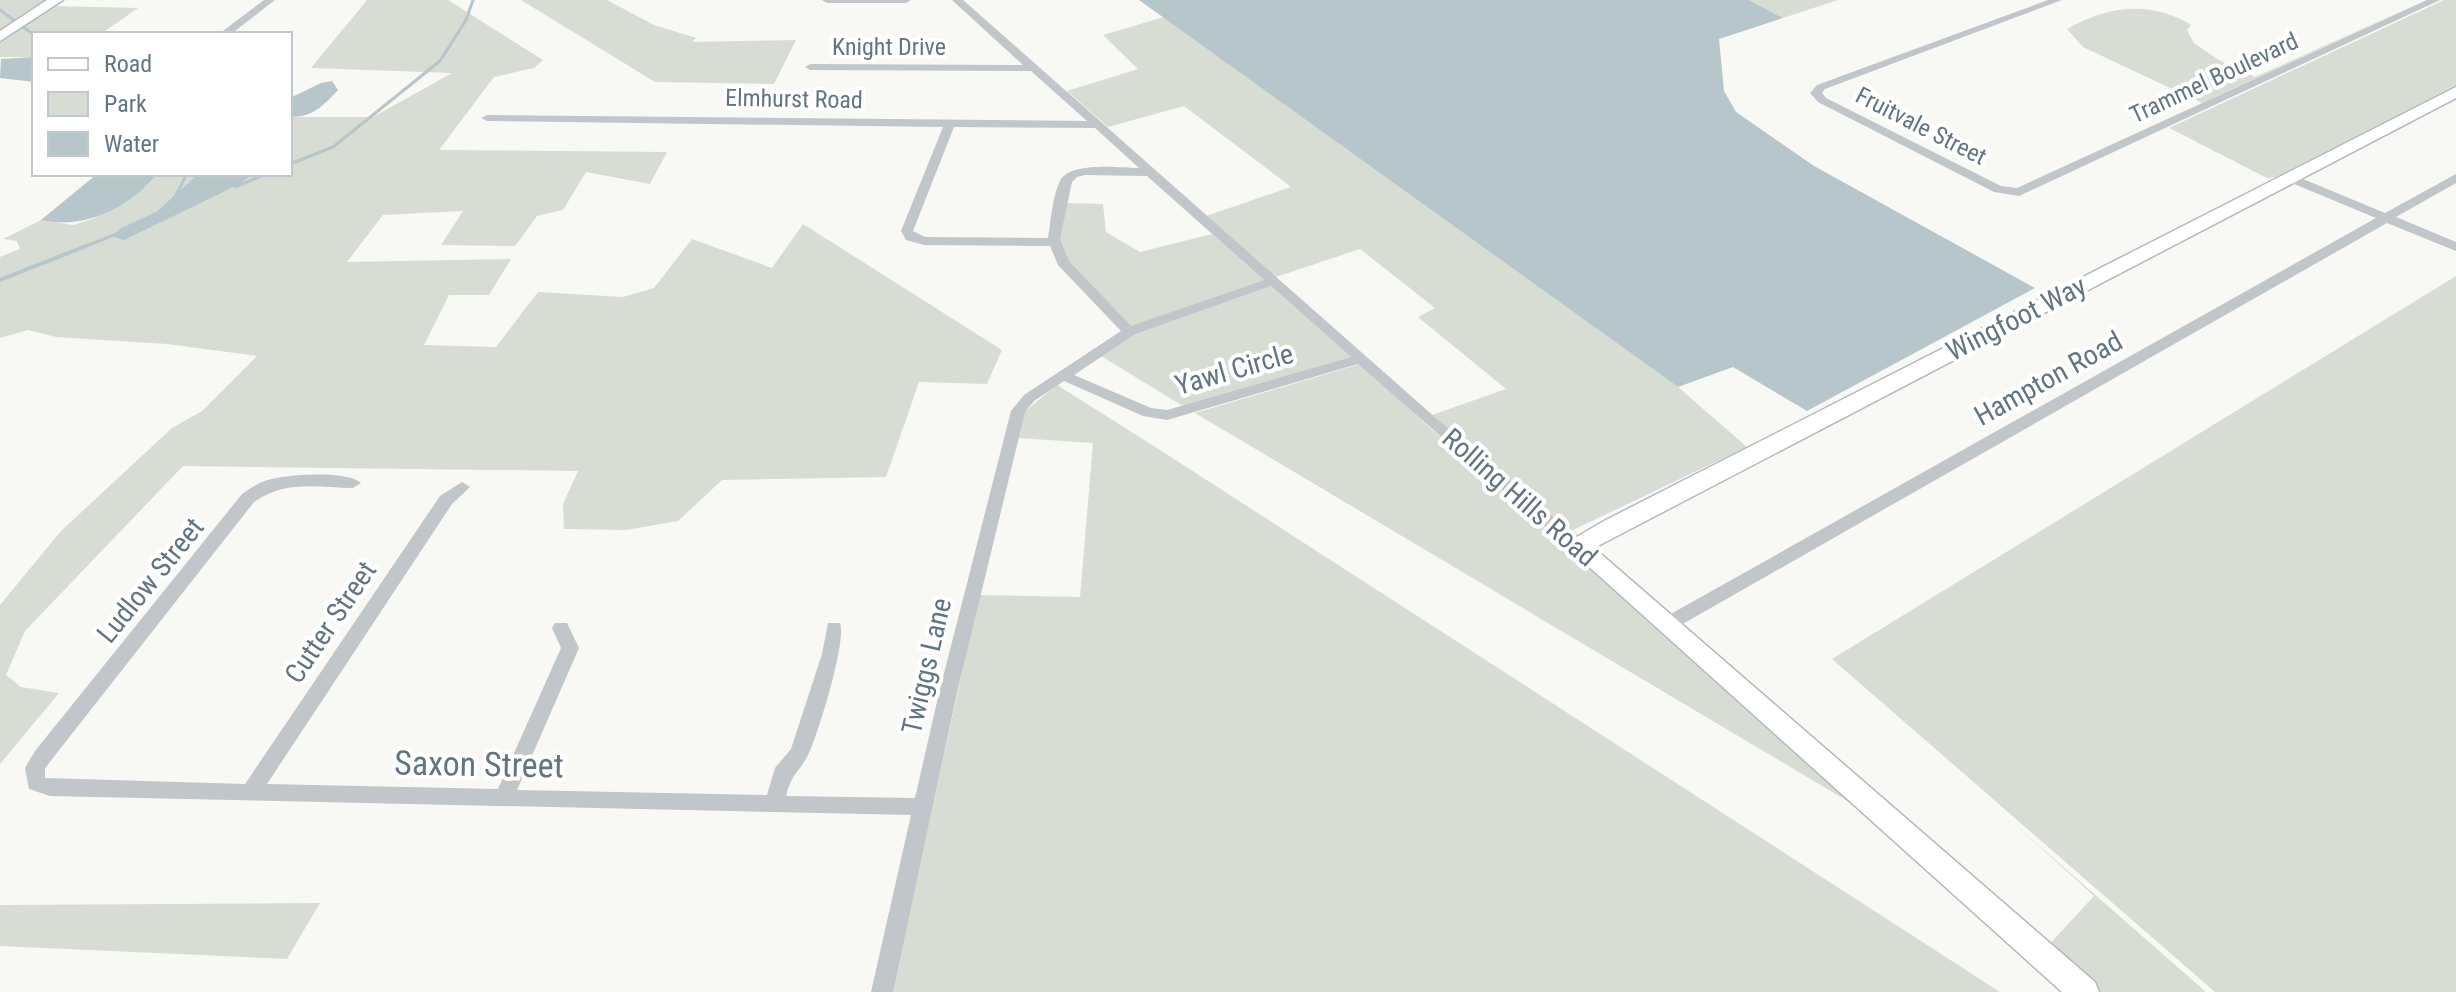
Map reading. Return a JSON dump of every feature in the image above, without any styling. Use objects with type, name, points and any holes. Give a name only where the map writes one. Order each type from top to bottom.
[{"type":"street","points":[[0,37],[56,0]]},
{"type":"street","points":[[227,32],[270,0]]},
{"type":"street","points":[[827,0],[906,0]]},
{"type":"street","name":"Rolling Hills Road","points":[[957,0],[1361,359],[2084,992]]},
{"type":"street","name":"Fruitvale Street","points":[[2012,192],[1998,189],[1822,100],[1816,91],[2057,0]]},
{"type":"street","name":"Trammel Boulevard","points":[[2012,192],[2042,182],[2435,0]]},
{"type":"street","name":"Knight Drive","points":[[810,67],[1034,68]]},
{"type":"street","name":"Wingfoot Way","points":[[1578,547],[2456,92]]},
{"type":"street","name":"Elmhurst Road","points":[[487,118],[1099,125]]},
{"type":"street","points":[[950,123],[907,231],[911,237],[924,241],[1054,242]]},
{"type":"street","points":[[1129,332],[1063,262],[1054,242],[1069,177],[1085,171],[1150,172]]},
{"type":"street","points":[[2291,178],[2456,247]]},
{"type":"street","name":"Hampton Road","points":[[1666,625],[2456,178]]},
{"type":"street","points":[[1063,375],[1129,332],[1273,281]]},
{"type":"street","name":"Yawl Circle","points":[[1063,375],[1148,413],[1167,415],[1361,359]]},
{"type":"street","name":"Twiggs Lane","points":[[882,992],[922,807],[1018,411],[1029,398],[1063,375]]},
{"type":"street","name":"Ludlow Street","points":[[36,783],[35,768],[42,757],[248,498],[261,488],[282,481],[353,483]]},
{"type":"street","name":"Cutter Street","points":[[250,793],[438,511],[462,487]]},
{"type":"street","points":[[504,797],[570,648],[561,628]]},
{"type":"street","points":[[775,802],[782,774],[799,753],[831,654],[834,628]]},
{"type":"street","name":"Saxon Street","points":[[36,783],[50,788],[922,807]]},
{"type":"green space","points":[[0,0],[52,0],[0,32]]},
{"type":"green space","points":[[367,0],[448,0],[543,60],[534,68],[494,77],[439,150],[667,152],[650,184],[586,172],[563,210],[537,216],[515,246],[441,245],[463,211],[383,215],[347,262],[511,259],[489,295],[449,295],[424,345],[496,347],[538,292],[623,297],[654,288],[692,239],[772,268],[803,224],[1002,350],[987,384],[919,382],[886,477],[722,480],[678,521],[626,530],[564,529],[563,504],[578,471],[183,466],[25,631],[6,675],[21,687],[59,693],[0,764],[0,605],[61,531],[172,428],[202,411],[257,356],[167,344],[56,337],[28,330],[0,338],[0,257],[20,249],[17,241],[3,239],[41,220],[73,225],[95,218],[147,186],[155,176],[196,176],[157,211],[119,229],[238,186],[251,176],[292,176],[292,117],[373,117],[452,73],[311,68]]},
{"type":"green space","points":[[521,0],[607,0],[654,25],[696,38],[692,42],[796,40],[774,84],[655,82]]},
{"type":"green space","points":[[1749,0],[1838,0],[1783,18]]},
{"type":"green space","points":[[2426,0],[2202,103],[2083,47],[2067,29],[2114,11],[2145,9],[2161,12],[2191,25],[2187,30],[2194,43],[2217,59],[2255,77]]},
{"type":"green space","points":[[2444,0],[2456,0],[2456,87],[2282,177],[2267,178],[2169,128]]},
{"type":"green space","points":[[51,6],[138,8],[104,32],[32,32],[32,57],[0,57],[0,40]]},
{"type":"green space","points":[[1164,17],[1678,387],[1747,447],[1573,530],[1581,538],[1578,539],[1432,415],[1506,389],[1418,317],[1435,308],[1360,249],[1276,277],[1206,216],[1291,187],[1184,106],[1108,127],[1067,91],[1138,69],[1103,35]]},
{"type":"green space","points":[[1067,203],[1103,204],[1106,232],[1140,252],[1212,234],[1264,280],[1131,327],[1068,260],[1059,239]]},
{"type":"green space","points":[[2456,276],[2456,992],[2215,992],[1832,659]]},
{"type":"green space","points":[[1271,286],[1351,357],[1183,406],[1101,356],[1132,336]]},
{"type":"green space","points":[[1360,364],[1427,425],[1876,818],[1195,413]]},
{"type":"green space","points":[[1057,385],[2000,992],[892,992],[979,595],[1080,597],[1093,443],[1018,438],[1024,412]]},
{"type":"green space","points":[[2012,822],[2206,992],[2096,992],[2046,948],[2094,896]]},
{"type":"green space","points":[[320,903],[287,959],[0,946],[0,905]]},
{"type":"water","points":[[1139,0],[1749,0],[1783,18],[1719,39],[1724,91],[1736,112],[1814,166],[2035,288],[1807,411],[1733,367],[1678,387]]},
{"type":"water","points":[[32,57],[32,82],[0,78],[1,59]]},
{"type":"water","points":[[332,81],[338,90],[311,113],[292,117],[292,97]]},
{"type":"water","points":[[95,176],[155,176],[133,197],[105,214],[73,222],[41,220]]},
{"type":"water","points":[[196,176],[251,176],[124,240],[114,237],[119,229],[157,211]]},
{"type":"waterway","points":[[292,163],[333,147],[440,61],[466,20],[473,0]]},
{"type":"waterway","points":[[0,10],[32,34]]},
{"type":"waterway","points":[[175,197],[186,176]]},
{"type":"waterway","points":[[235,187],[261,176]]},
{"type":"waterway","points":[[81,248],[119,233]]},
{"type":"waterway","points":[[0,280],[86,246]]}]
